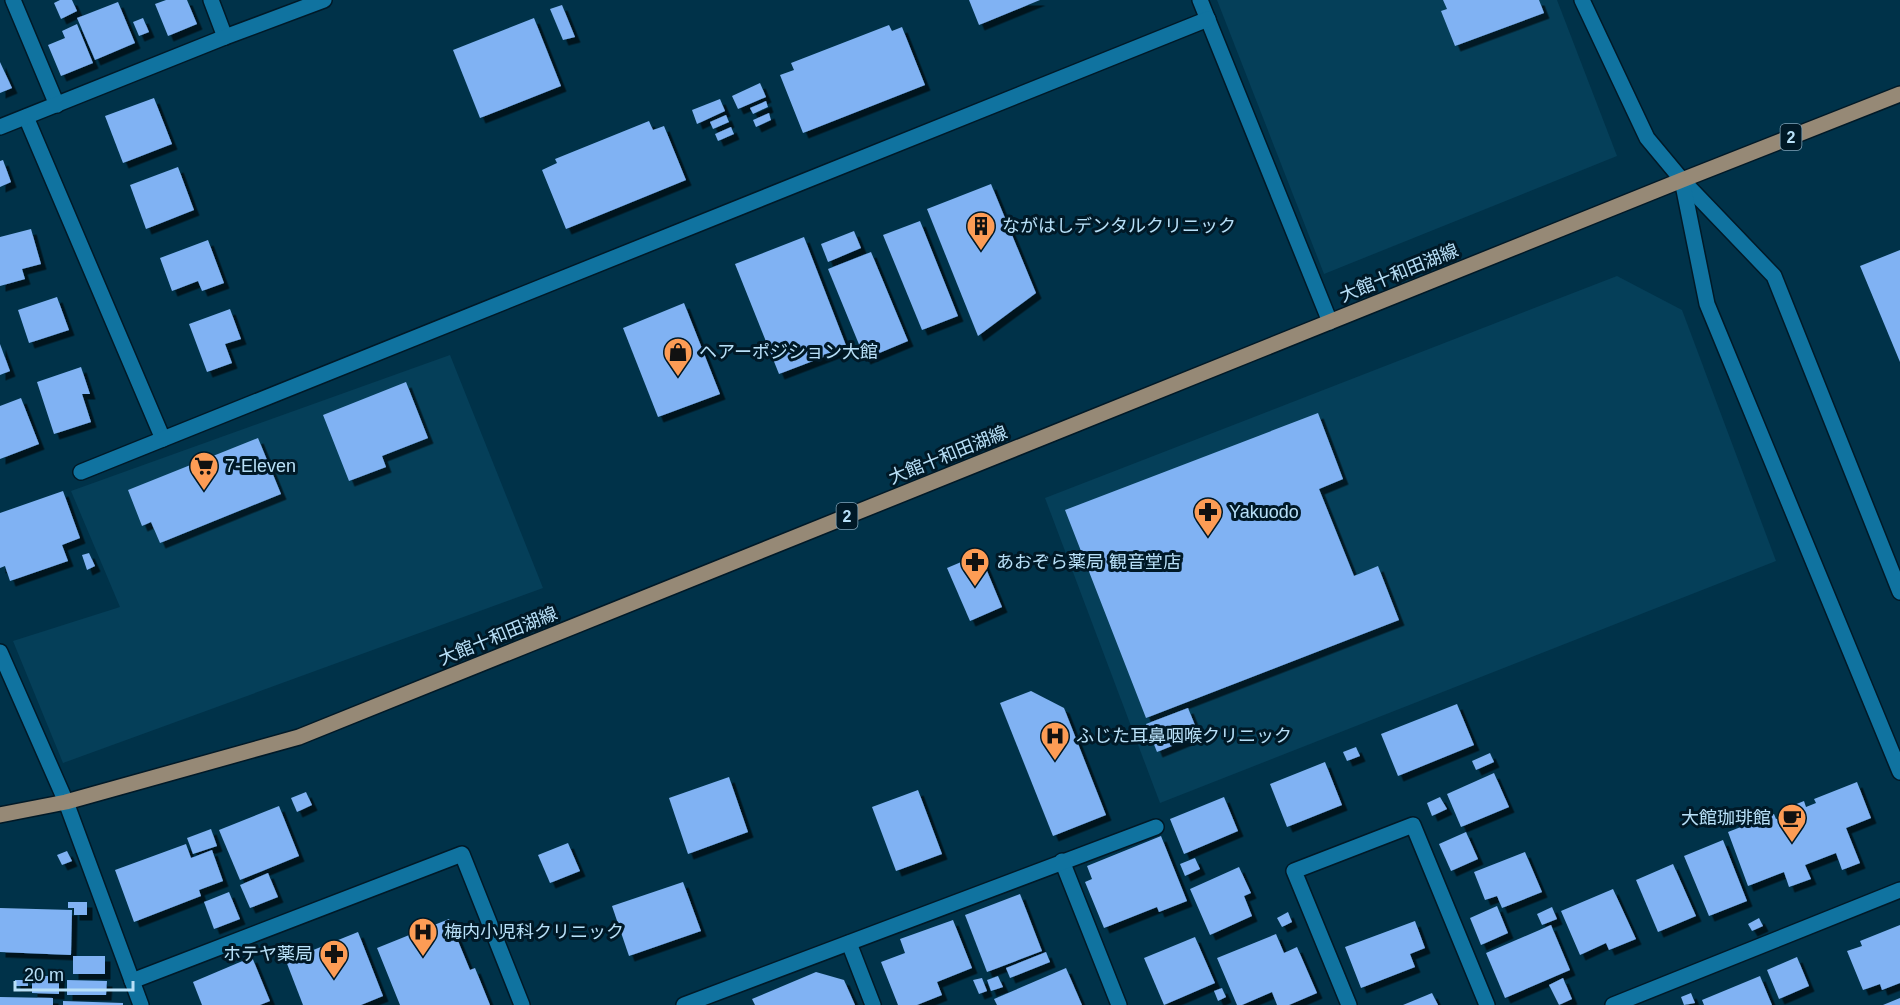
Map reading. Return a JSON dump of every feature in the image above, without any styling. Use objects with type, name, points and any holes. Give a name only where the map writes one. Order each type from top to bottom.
[{"type":"main road","name":"大館十和田湖線","points":[[0,815],[66,802],[299,737],[1900,94]]},
{"type":"street","points":[[14,0],[57,105]]},
{"type":"street","points":[[210,0],[225,37]]},
{"type":"street","points":[[0,127],[324,0]]},
{"type":"street","points":[[1200,0],[1330,322]]},
{"type":"street","points":[[1582,0],[1647,138],[1682,180],[1774,276],[1900,592]]},
{"type":"street","points":[[81,472],[1208,19]]},
{"type":"street","points":[[26,117],[163,439]]},
{"type":"street","points":[[1682,180],[1707,304],[1900,771]]},
{"type":"street","points":[[0,652],[66,802],[141,1005]]},
{"type":"street","points":[[1348,1005],[1294,871],[1413,825],[1487,1005]]},
{"type":"street","points":[[684,1005],[1156,826]]},
{"type":"street","points":[[132,981],[462,854],[522,1005]]},
{"type":"street","points":[[1062,861],[1119,1005]]},
{"type":"street","points":[[1613,1005],[1900,890]]},
{"type":"street","points":[[849,943],[873,1005]]},
{"type":"shaded area","points":[[1217,0],[1557,0],[1617,156],[1324,274]]},
{"type":"shaded area","points":[[1617,276],[1682,310],[1776,561],[1160,803],[1045,498]]},
{"type":"shaded area","points":[[450,355],[543,588],[63,763],[13,641],[120,607],[71,491]]},
{"type":"building","points":[[60,0],[72,0],[77,11],[61,19],[54,3]]},
{"type":"building","points":[[166,0],[187,0],[197,24],[168,36],[155,4]]},
{"type":"building","points":[[969,0],[1040,0],[979,25]]},
{"type":"building","points":[[1443,0],[1539,0],[1544,13],[1455,46],[1441,11],[1447,9]]},
{"type":"building","points":[[118,2],[135,43],[95,60],[77,18]]},
{"type":"building","points":[[562,5],[575,37],[563,40],[550,9]]},
{"type":"building","points":[[143,18],[149,32],[139,36],[133,22]]},
{"type":"building","points":[[534,18],[561,86],[480,118],[453,50]]},
{"type":"building","points":[[77,24],[93,63],[61,76],[48,45],[65,38],[62,31]]},
{"type":"building","points":[[889,25],[892,31],[902,27],[925,85],[803,133],[780,75],[794,70],[791,63]]},
{"type":"building","points":[[0,62],[12,88],[0,93]]},
{"type":"building","points":[[760,83],[766,97],[738,109],[732,96]]},
{"type":"building","points":[[154,98],[172,144],[123,163],[105,116]]},
{"type":"building","points":[[720,99],[725,111],[697,124],[692,110]]},
{"type":"building","points":[[766,101],[768,107],[753,114],[750,108]]},
{"type":"building","points":[[769,113],[771,120],[756,127],[753,120]]},
{"type":"building","points":[[726,115],[729,122],[713,129],[710,122]]},
{"type":"building","points":[[649,121],[653,130],[664,126],[686,180],[566,229],[542,170],[557,163],[555,159]]},
{"type":"building","points":[[731,127],[734,134],[718,141],[715,134]]},
{"type":"building","points":[[3,160],[11,182],[0,187],[0,161]]},
{"type":"building","points":[[178,167],[194,210],[146,229],[130,185]]},
{"type":"building","name":"ながはしデンタルクリニック","points":[[991,184],[1036,293],[978,336],[927,209]]},
{"type":"building","points":[[920,221],[958,316],[922,330],[883,235]]},
{"type":"building","points":[[31,229],[41,264],[22,269],[25,279],[0,286],[0,237]]},
{"type":"building","points":[[854,231],[861,248],[828,262],[821,244]]},
{"type":"building","points":[[804,237],[847,348],[779,374],[735,264]]},
{"type":"building","points":[[208,240],[224,283],[202,291],[198,281],[172,291],[160,258]]},
{"type":"building","points":[[1900,250],[1900,362],[1860,266]]},
{"type":"building","points":[[871,252],[908,341],[865,359],[828,269]]},
{"type":"building","points":[[57,297],[69,330],[29,343],[18,310]]},
{"type":"building","points":[[684,303],[720,394],[658,417],[623,328]]},
{"type":"building","points":[[230,309],[241,339],[225,344],[232,363],[207,372],[189,324]]},
{"type":"building","points":[[0,344],[10,371],[0,375]]},
{"type":"building","points":[[81,367],[90,394],[82,394],[91,422],[54,434],[37,382]]},
{"type":"building","points":[[406,382],[428,438],[382,456],[386,467],[349,481],[323,415]]},
{"type":"building","points":[[21,398],[39,444],[0,459],[0,406]]},
{"type":"building","name":"Yakuodo","points":[[1318,413],[1343,479],[1319,489],[1354,576],[1378,566],[1399,620],[1146,718],[1065,510]]},
{"type":"building","name":"7-Eleven","points":[[258,438],[281,494],[160,543],[151,522],[142,526],[128,490]]},
{"type":"building","points":[[63,491],[80,538],[62,545],[68,561],[10,581],[5,566],[0,568],[0,513]]},
{"type":"building","points":[[89,553],[95,566],[87,570],[82,555]]},
{"type":"building","name":"あおぞら薬局 観音堂店","points":[[980,554],[1002,607],[970,621],[947,568]]},
{"type":"building","name":"ふじた耳鼻咽喉クリニック","points":[[1031,691],[1064,708],[1106,815],[1053,836],[1000,703]]},
{"type":"building","points":[[1457,704],[1474,745],[1398,776],[1381,734]]},
{"type":"building","points":[[1188,708],[1199,735],[1157,752],[1146,724]]},
{"type":"building","points":[[1356,747],[1360,756],[1347,761],[1343,752]]},
{"type":"building","points":[[1490,753],[1494,762],[1476,770],[1472,761]]},
{"type":"building","points":[[1325,762],[1342,805],[1287,827],[1270,784]]},
{"type":"building","points":[[1494,773],[1509,807],[1461,827],[1447,794]]},
{"type":"building","points":[[729,777],[748,832],[688,854],[669,798]]},
{"type":"building","name":"大館珈琲館","points":[[1857,782],[1871,818],[1846,828],[1860,863],[1842,870],[1836,853],[1805,865],[1811,879],[1789,887],[1784,872],[1748,886],[1728,832],[1774,814],[1776,819],[1786,815],[1784,809],[1804,801],[1806,807],[1816,803],[1814,799]]},
{"type":"building","points":[[918,790],[942,854],[896,871],[872,807]]},
{"type":"building","points":[[306,792],[312,805],[297,812],[291,798]]},
{"type":"building","points":[[1224,797],[1238,831],[1184,854],[1170,819]]},
{"type":"building","points":[[1440,797],[1447,809],[1432,816],[1427,803]]},
{"type":"building","points":[[279,806],[299,856],[240,880],[219,830]]},
{"type":"building","points":[[211,829],[217,846],[193,854],[187,838]]},
{"type":"building","points":[[1466,832],[1478,859],[1451,871],[1439,844]]},
{"type":"building","points":[[1161,836],[1187,901],[1159,912],[1157,907],[1104,928],[1085,882],[1092,879],[1087,866]]},
{"type":"building","points":[[1723,840],[1747,901],[1709,916],[1684,856]]},
{"type":"building","points":[[568,843],[580,871],[550,883],[538,855]]},
{"type":"building","points":[[186,844],[191,858],[212,850],[223,881],[199,890],[201,896],[134,922],[115,870]]},
{"type":"building","points":[[67,851],[72,861],[62,865],[57,855]]},
{"type":"building","points":[[1525,852],[1542,892],[1502,908],[1497,896],[1485,900],[1474,872]]},
{"type":"building","points":[[1195,858],[1200,869],[1185,876],[1180,864]]},
{"type":"building","points":[[1673,864],[1696,916],[1658,932],[1636,880]]},
{"type":"building","points":[[1239,867],[1251,893],[1244,896],[1252,916],[1210,935],[1190,889]]},
{"type":"building","points":[[268,873],[278,897],[250,908],[240,885]]},
{"type":"building","points":[[683,882],[701,931],[629,956],[612,906]]},
{"type":"building","points":[[1613,889],[1636,939],[1609,950],[1606,943],[1580,955],[1561,911]]},
{"type":"building","points":[[229,892],[240,919],[214,929],[204,902]]},
{"type":"building","points":[[1020,894],[1042,951],[987,972],[965,915]]},
{"type":"building","points":[[68,902],[87,902],[87,915],[74,915],[74,908],[68,908]]},
{"type":"building","points":[[1497,906],[1508,933],[1481,945],[1470,918]]},
{"type":"building","points":[[1552,907],[1557,919],[1542,925],[1537,914]]},
{"type":"building","points":[[0,908],[72,910],[71,955],[0,952]]},
{"type":"building","points":[[1288,912],[1292,922],[1282,927],[1277,918]]},
{"type":"building","points":[[1759,918],[1763,926],[1752,931],[1748,924]]},
{"type":"building","name":"梅内小児科クリニック","points":[[449,919],[470,970],[475,968],[490,1005],[400,1005],[377,948]]},
{"type":"building","points":[[953,920],[972,968],[937,982],[942,995],[917,1005],[898,1005],[881,962],[905,953],[900,939]]},
{"type":"building","points":[[1415,921],[1425,948],[1410,954],[1415,967],[1361,988],[1345,947]]},
{"type":"building","points":[[1551,925],[1570,970],[1505,998],[1486,953]]},
{"type":"building","points":[[1900,925],[1900,983],[1882,990],[1880,984],[1863,990],[1847,951],[1862,946],[1860,941]]},
{"type":"building","name":"ホテヤ薬局","points":[[358,932],[383,996],[361,1005],[303,1005],[286,961]]},
{"type":"building","points":[[1276,934],[1284,953],[1297,947],[1317,993],[1289,1005],[1277,1005],[1272,992],[1237,1005],[1217,958]]},
{"type":"building","points":[[1195,937],[1215,983],[1164,1005],[1144,958]]},
{"type":"building","points":[[1046,952],[1050,962],[1010,978],[1006,968]]},
{"type":"building","points":[[73,956],[105,956],[105,974],[73,974]]},
{"type":"building","points":[[252,957],[270,1001],[260,1005],[202,1005],[193,982]]},
{"type":"building","points":[[1797,957],[1809,986],[1779,999],[1767,970]]},
{"type":"building","points":[[1066,968],[1082,1005],[997,1005],[994,999]]},
{"type":"building","points":[[816,972],[844,980],[855,1005],[755,1005],[752,999]]},
{"type":"building","points":[[32,976],[59,976],[59,994],[32,993]]},
{"type":"building","points":[[998,976],[1003,987],[991,991],[987,980]]},
{"type":"building","points":[[1760,976],[1772,1005],[1704,1005],[1702,1000]]},
{"type":"building","points":[[982,978],[987,991],[979,994],[973,980]]},
{"type":"building","points":[[1563,978],[1572,999],[1559,1005],[1549,985]]},
{"type":"building","points":[[15,980],[28,980],[28,986],[15,986]]},
{"type":"building","points":[[67,980],[107,981],[106,995],[67,995]]},
{"type":"building","points":[[1222,988],[1226,997],[1218,1001],[1214,991]]},
{"type":"building","points":[[1432,993],[1438,1005],[1403,1005]]},
{"type":"building","points":[[1691,993],[1695,1003],[1684,1005],[1681,997]]},
{"type":"building","points":[[0,997],[53,998],[53,1005],[0,1005]]},
{"type":"building","points":[[1900,998],[1900,1005],[1883,1005]]},
{"type":"building","points":[[63,1001],[123,1003],[123,1005],[63,1005]]},
{"type":"place","name":"ながはしデンタルクリニック","points":[[981,252]]},
{"type":"place","name":"ヘアーポジション大館","points":[[678,378]]},
{"type":"place","name":"7-Eleven","points":[[204,492]]},
{"type":"place","name":"Yakuodo","points":[[1208,538]]},
{"type":"place","name":"あおぞら薬局 観音堂店","points":[[975,588]]},
{"type":"place","name":"ふじた耳鼻咽喉クリニック","points":[[1055,762]]},
{"type":"place","name":"大館珈琲館","points":[[1792,844]]},
{"type":"place","name":"梅内小児科クリニック","points":[[423,958]]},
{"type":"place","name":"ホテヤ薬局","points":[[334,980]]}]
